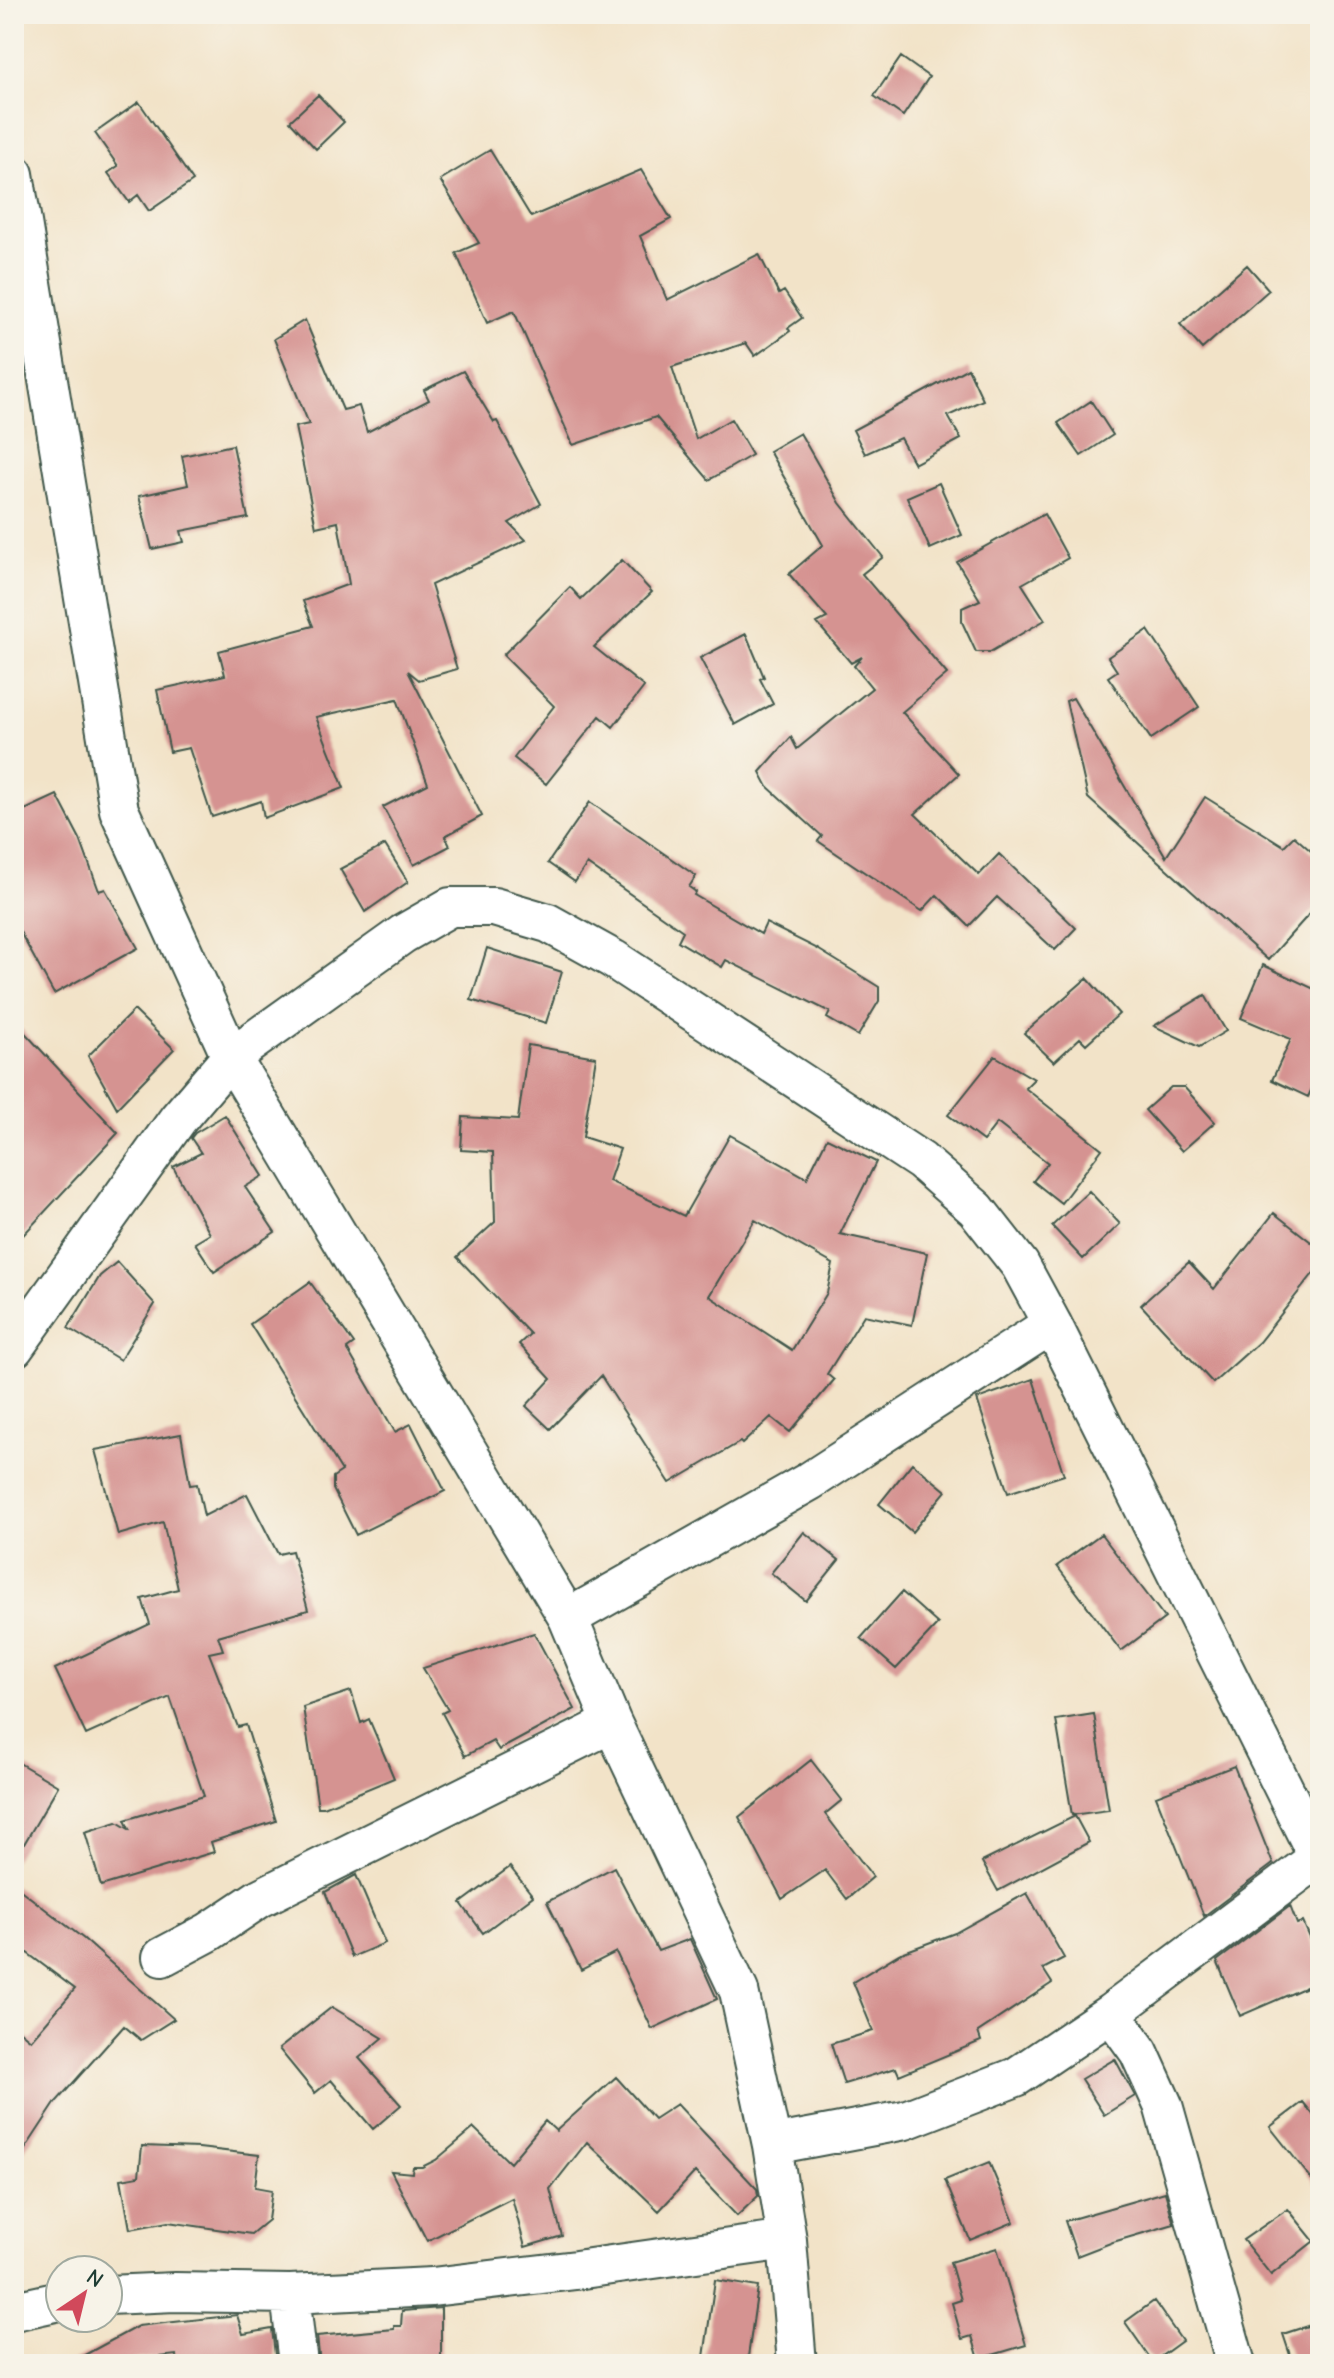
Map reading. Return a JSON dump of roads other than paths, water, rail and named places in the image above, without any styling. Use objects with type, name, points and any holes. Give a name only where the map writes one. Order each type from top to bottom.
[{"type":"street","points":[[14,174],[119,810],[231,1057],[568,1618],[612,1723],[739,1991],[772,2145],[787,2240],[797,2364]]},
{"type":"street","points":[[14,1348],[169,1131],[231,1057],[403,934],[450,907],[494,907],[548,923],[613,959],[921,1161],[976,1209],[1020,1265],[1052,1324],[1319,1860],[1111,2013],[1016,2077],[905,2120],[772,2145]]},
{"type":"street","points":[[568,1618],[810,1481],[1052,1324]]},
{"type":"street","points":[[162,1957],[209,1932],[260,1898],[612,1723]]},
{"type":"street","points":[[1111,2013],[1139,2052],[1163,2105],[1236,2364]]},
{"type":"street","points":[[124,2294],[290,2294],[432,2287],[787,2240]]},
{"type":"street","points":[[290,2294],[298,2364]]},
{"type":"street","points":[[14,2311],[44,2304]]}]
